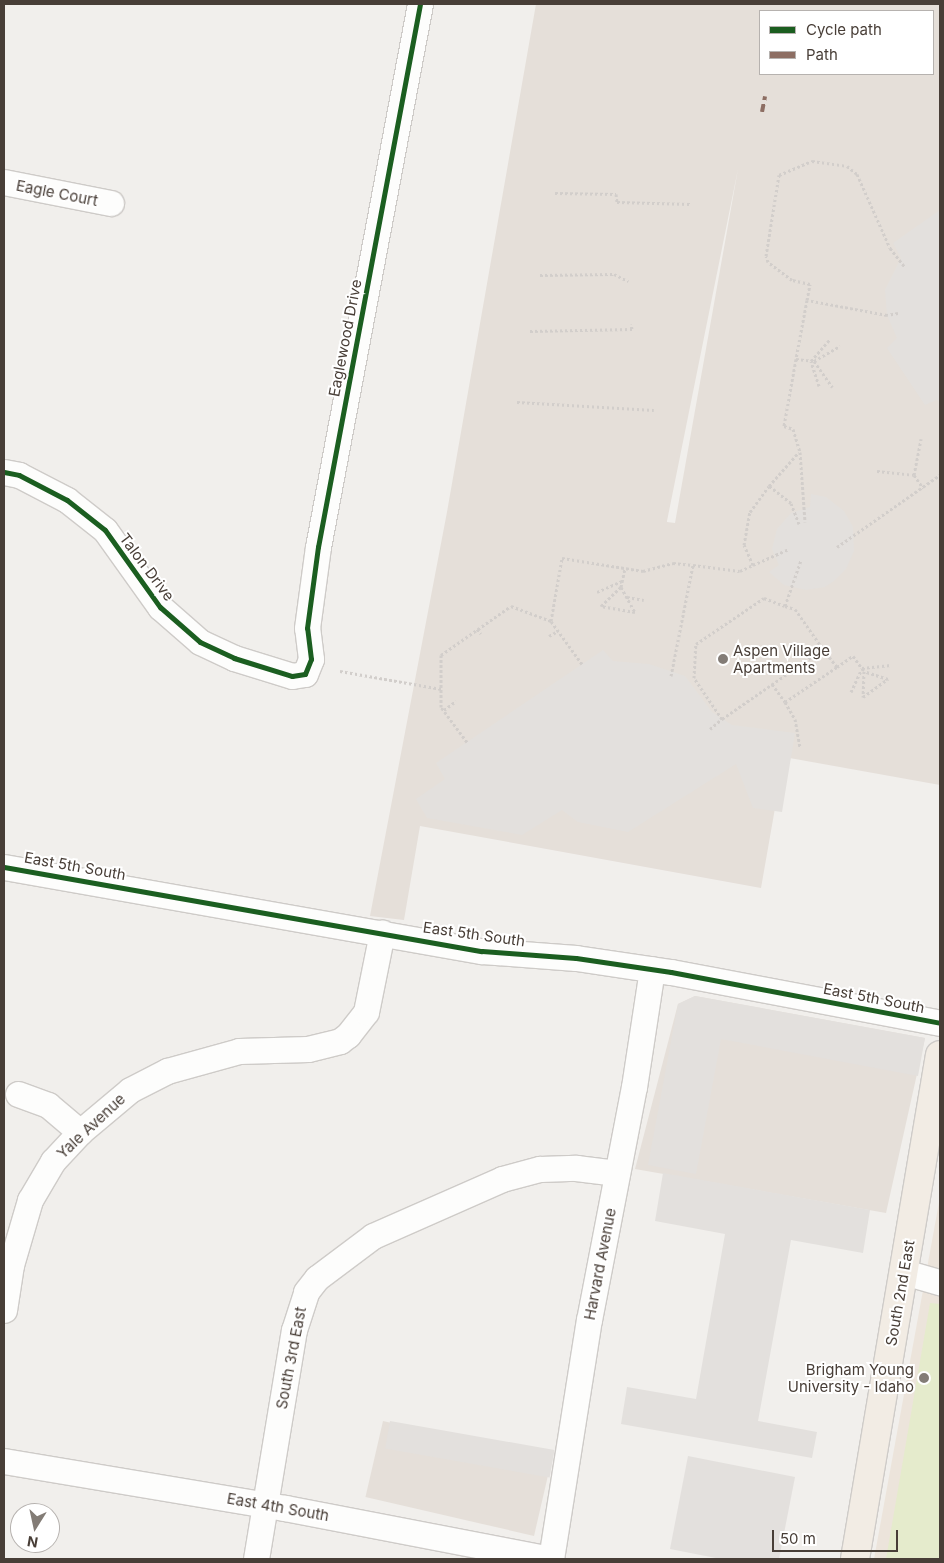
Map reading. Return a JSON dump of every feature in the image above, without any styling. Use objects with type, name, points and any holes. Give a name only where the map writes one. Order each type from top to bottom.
[{"type":"main road","name":"South 2nd East","points":[[855,1559],[940,1055]]},
{"type":"street","name":"Eaglewood Drive","points":[[303,675],[311,659],[308,628],[318,547],[420,4]]},
{"type":"street","name":"Eagle Court","points":[[4,182],[111,203]]},
{"type":"street","name":"Talon Drive","points":[[4,472],[19,475],[67,500],[105,530],[160,607],[200,642],[234,658],[292,676],[303,675]]},
{"type":"street","name":"East 5th South","points":[[4,866],[482,951],[576,958],[652,969],[940,1023]]},
{"type":"street","name":"Yale Avenue","points":[[4,1310],[10,1265],[30,1200],[53,1161],[80,1132],[130,1090],[167,1071],[239,1051],[308,1049],[340,1041],[348,1036],[366,1012],[382,933]]},
{"type":"street","name":"Harvard Avenue","points":[[551,1559],[589,1320],[617,1173],[652,969]]},
{"type":"street","points":[[18,1094],[48,1104],[80,1132]]},
{"type":"street","name":"South 3rd East","points":[[256,1559],[298,1309],[317,1278],[373,1236],[502,1179],[540,1170],[576,1168],[617,1173]]},
{"type":"street","points":[[904,1272],[940,1282]]},
{"type":"street","name":"East 4th South","points":[[4,1461],[265,1505],[551,1559]]},
{"type":"path","points":[[805,522],[800,452],[793,429],[784,426],[810,284],[792,280],[768,262],[766,256],[780,176],[812,161],[847,166],[857,174],[890,248],[905,267]]},
{"type":"path","points":[[555,193],[616,194],[617,202],[690,204]]},
{"type":"path","points":[[540,275],[614,274],[628,281]]},
{"type":"path","points":[[806,300],[887,315],[898,313]]},
{"type":"path","points":[[530,331],[632,329],[631,324]]},
{"type":"path","points":[[813,361],[829,340]]},
{"type":"path","points":[[796,359],[813,361],[840,346]]},
{"type":"path","points":[[813,361],[819,386]]},
{"type":"path","points":[[813,361],[832,387]]},
{"type":"path","points":[[517,402],[654,410]]},
{"type":"path","points":[[921,439],[914,475],[923,488]]},
{"type":"path","points":[[753,565],[744,545],[750,512],[769,486],[800,452]]},
{"type":"path","points":[[877,471],[914,475]]},
{"type":"path","points":[[837,547],[940,475]]},
{"type":"path","points":[[769,486],[791,503],[799,524]]},
{"type":"path","points":[[551,621],[562,558],[643,571],[673,563],[740,571],[789,549]]},
{"type":"path","points":[[786,606],[801,560]]},
{"type":"path","points":[[670,676],[693,565]]},
{"type":"path","points":[[621,587],[636,612],[600,606],[621,587],[625,568]]},
{"type":"path","points":[[597,592],[622,581]]},
{"type":"path","points":[[627,597],[644,600]]},
{"type":"path","points":[[722,718],[694,678],[696,644],[764,598],[795,609],[837,667]]},
{"type":"path","points":[[467,742],[444,710],[441,689],[441,655],[511,606],[551,621],[582,664]]},
{"type":"path","points":[[478,629],[481,634]]},
{"type":"path","points":[[549,636],[558,631]]},
{"type":"path","points":[[710,729],[722,718],[823,649]]},
{"type":"path","points":[[785,702],[853,656],[863,669],[888,679],[863,697],[863,669]]},
{"type":"path","points":[[863,669],[891,665]]},
{"type":"path","points":[[851,692],[863,669]]},
{"type":"path","points":[[340,671],[441,689]]},
{"type":"path","points":[[772,684],[795,719],[800,748]]},
{"type":"path","points":[[444,710],[456,701]]},
{"type":"shaded area","name":"Aspen Village Apartments","points":[[536,4],[940,4],[940,785],[784,757],[761,888],[420,826],[404,920],[370,916],[447,512]],"holes":[[[738,169],[675,523],[667,521]]]},
{"type":"shaded area","points":[[940,210],[940,401],[936,400],[925,405],[887,348],[897,338],[887,315],[885,290],[901,258],[893,243]]},
{"type":"shaded area","points":[[811,494],[826,497],[844,511],[853,527],[854,551],[846,569],[834,581],[825,587],[806,590],[784,585],[769,572],[779,565],[772,549],[777,529],[791,513],[810,507]]},
{"type":"shaded area","points":[[603,650],[613,661],[649,664],[685,676],[712,712],[732,725],[795,733],[782,812],[753,808],[736,764],[628,832],[578,822],[562,810],[522,835],[427,818],[416,799],[445,779],[436,763]]},
{"type":"shaded area","points":[[695,996],[925,1038],[886,1213],[635,1169],[678,1004]]},
{"type":"shaded area","points":[[695,996],[925,1038],[918,1076],[721,1039],[696,1174],[648,1165],[678,1004]]},
{"type":"shaded area","points":[[663,1173],[870,1210],[863,1253],[791,1240],[758,1421],[817,1432],[812,1458],[621,1424],[627,1387],[696,1399],[725,1234],[655,1221]]},
{"type":"shaded area","name":"Brigham Young University - Idaho","points":[[940,1197],[940,1559],[874,1559]]},
{"type":"shaded area","points":[[383,1421],[552,1460],[534,1536],[365,1497]]},
{"type":"shaded area","points":[[390,1421],[554,1450],[550,1478],[385,1449]]},
{"type":"shaded area","points":[[688,1456],[795,1477],[779,1559],[721,1559],[670,1549]]},
{"type":"green space","name":"Brigham Young University - Idaho","points":[[930,1303],[940,1304],[940,1559],[886,1559]]},
{"type":"marked path","points":[[762,112],[765,96]]},
{"type":"cycle path","points":[[4,472],[19,475],[67,500],[105,530],[160,607],[200,642],[234,658],[292,676],[305,674],[311,659],[307,628],[318,547],[420,4]]},
{"type":"cycle path","points":[[4,867],[482,951],[576,958],[671,972],[940,1023]]},
{"type":"place","name":"Aspen Village Apartments","points":[[723,659]]},
{"type":"place","name":"Brigham Young University - Idaho","points":[[924,1378]]}]
